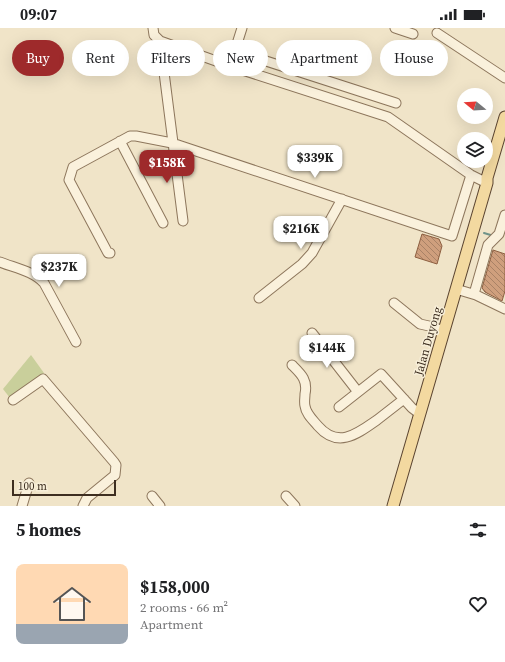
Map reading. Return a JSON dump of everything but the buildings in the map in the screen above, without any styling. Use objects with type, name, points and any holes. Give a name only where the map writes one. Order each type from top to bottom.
[{"type":"main road","name":"Jalan Duyong","points":[[393,506],[487,183],[486,178],[505,117]]},
{"type":"main road","name":"Jalan Duyong","points":[[487,183],[492,181],[505,137]]},
{"type":"street","points":[[153,28],[154,35],[159,40]]},
{"type":"street","points":[[238,40],[242,28]]},
{"type":"street","points":[[395,28],[413,34]]},
{"type":"street","points":[[437,33],[505,78]]},
{"type":"street","points":[[268,62],[396,103]]},
{"type":"street","points":[[164,76],[182,221]]},
{"type":"street","points":[[261,76],[388,117],[471,175],[487,183]]},
{"type":"street","points":[[110,254],[108,253],[69,180],[69,177],[73,167],[130,136],[171,136],[342,199],[452,236],[471,175]]},
{"type":"street","points":[[120,141],[163,223]]},
{"type":"street","points":[[259,298],[302,264],[312,253],[342,199]]},
{"type":"street","points":[[474,294],[488,245],[497,236],[505,215]]},
{"type":"street","points":[[5,264],[35,275],[44,283],[76,342]]},
{"type":"street","points":[[456,289],[474,294],[505,308]]},
{"type":"street","points":[[394,303],[420,324],[444,331]]},
{"type":"street","points":[[312,333],[358,392]]},
{"type":"street","points":[[292,365],[301,374],[305,381],[306,387],[304,401],[306,412],[323,431],[334,437],[342,438],[353,436],[404,399]]},
{"type":"street","points":[[339,407],[381,374],[412,408],[420,414]]},
{"type":"street","points":[[13,400],[43,379],[114,462],[116,466],[115,475],[87,498],[83,506]]},
{"type":"street","points":[[22,506],[29,483]]},
{"type":"street","points":[[152,496],[160,506]]},
{"type":"street","points":[[286,496],[295,506]]},
{"type":"green space","points":[[31,355],[44,373],[10,398],[3,389]]},
{"type":"waterway","points":[[484,233],[494,236]]}]
